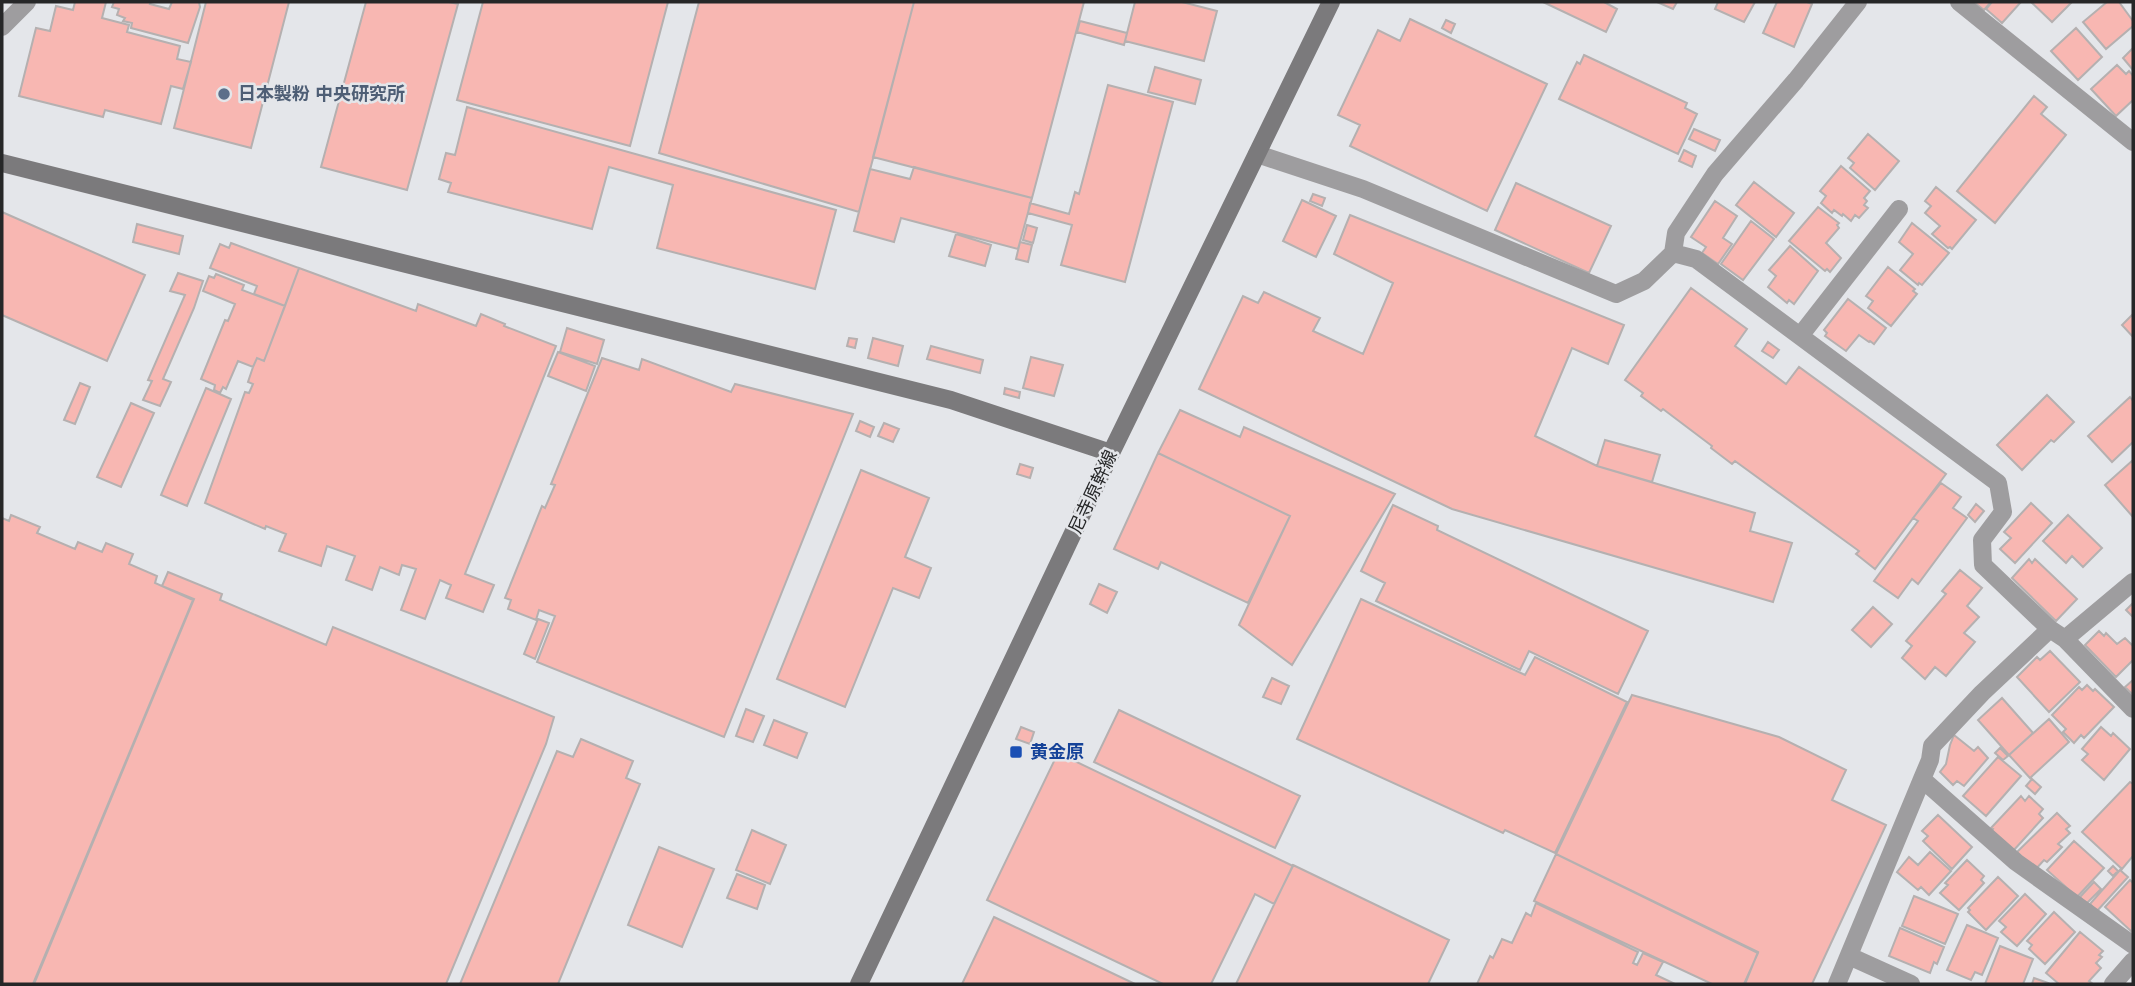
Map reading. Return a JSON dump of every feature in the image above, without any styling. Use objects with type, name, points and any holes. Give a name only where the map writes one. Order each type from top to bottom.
[{"type":"street","points":[[2,27],[27,2]]},
{"type":"street","name":"尼寺原幹線","points":[[859,984],[1111,453],[1331,2]]},
{"type":"street","points":[[1959,2],[2133,142]]},
{"type":"street","points":[[1256,154],[1363,189],[1616,294],[1644,281],[1673,253],[1676,233],[1715,173],[1796,80],[1851,4]]},
{"type":"street","points":[[2,163],[951,400],[1111,453]]},
{"type":"street","points":[[1800,336],[1899,209]]},
{"type":"street","points":[[1673,253],[1696,259],[1998,483],[2003,512],[1982,540],[1983,565],[2065,639],[2133,709]]},
{"type":"street","points":[[2065,639],[2133,582]]},
{"type":"street","points":[[1837,984],[1930,760],[1932,746],[1982,693],[2050,628]]},
{"type":"street","points":[[1922,779],[2016,862],[2133,945]]},
{"type":"street","points":[[1849,956],[1911,984]]},
{"type":"street","points":[[2113,984],[2133,961]]},
{"type":"building","points":[[75,2],[106,2],[102,18],[129,25],[127,32],[180,46],[177,59],[191,62],[183,89],[171,86],[161,124],[105,110],[103,117],[19,96],[36,28],[50,31],[56,6],[73,10]]},
{"type":"building","points":[[114,2],[151,2],[150,4],[169,9],[172,2],[199,2],[200,7],[188,43],[131,28],[132,23],[123,21],[125,18],[117,15],[119,9],[112,7]]},
{"type":"building","points":[[206,2],[289,2],[251,148],[174,128]]},
{"type":"building","points":[[366,2],[458,4],[407,190],[321,167]]},
{"type":"building","points":[[483,2],[668,2],[630,146],[457,100]]},
{"type":"building","points":[[699,2],[914,2],[859,212],[659,153]]},
{"type":"building","points":[[914,2],[1084,2],[1032,198],[873,157]]},
{"type":"building","points":[[1135,2],[1182,2],[1217,11],[1204,61],[1125,41]]},
{"type":"building","points":[[1543,2],[1604,2],[1617,9],[1606,32]]},
{"type":"building","points":[[1657,2],[1677,2],[1673,9]]},
{"type":"building","points":[[1718,2],[1755,2],[1744,22],[1715,9]]},
{"type":"building","points":[[1777,2],[1812,4],[1794,47],[1763,33]]},
{"type":"building","points":[[1974,2],[1991,2],[1984,10]]},
{"type":"building","points":[[1992,2],[2021,2],[2002,23],[1986,9]]},
{"type":"building","points":[[2031,2],[2072,2],[2052,22]]},
{"type":"building","points":[[2107,2],[2119,2],[2133,21],[2133,26],[2106,49],[2083,22]]},
{"type":"building","points":[[1410,19],[1547,84],[1487,211],[1350,146],[1360,125],[1338,115],[1378,30],[1400,41]]},
{"type":"building","points":[[1446,20],[1455,24],[1451,33],[1442,28]]},
{"type":"building","points":[[1080,21],[1127,33],[1124,45],[1077,32]]},
{"type":"building","points":[[2076,28],[2102,57],[2078,80],[2051,51]]},
{"type":"building","points":[[2133,48],[2133,70],[2123,58]]},
{"type":"building","points":[[1584,55],[1687,103],[1685,108],[1697,114],[1678,154],[1559,99],[1577,62],[1580,64]]},
{"type":"building","points":[[2117,65],[2126,74],[2129,71],[2133,76],[2133,100],[2116,116],[2091,89]]},
{"type":"building","points":[[1155,67],[1201,80],[1195,104],[1148,92]]},
{"type":"building","points":[[1108,85],[1173,102],[1125,282],[1061,265],[1072,225],[1028,213],[1030,203],[1069,214],[1075,192],[1079,194]]},
{"type":"building","points":[[2034,96],[2047,107],[2041,114],[2066,135],[1995,223],[1957,191]]},
{"type":"building","points":[[467,107],[836,210],[815,289],[657,248],[673,185],[609,167],[592,229],[448,192],[451,183],[439,179],[446,153],[455,155]]},
{"type":"building","points":[[1694,129],[1720,140],[1715,151],[1689,139]]},
{"type":"building","points":[[1868,134],[1899,161],[1875,190],[1850,168],[1854,163],[1848,158]]},
{"type":"building","points":[[1684,150],[1696,156],[1692,167],[1679,161]]},
{"type":"building","points":[[1841,166],[1870,191],[1864,198],[1867,201],[1864,205],[1868,208],[1859,218],[1855,215],[1851,221],[1834,210],[1832,213],[1821,203],[1826,196],[1820,191]]},
{"type":"building","points":[[914,167],[1032,198],[1018,249],[901,218],[894,242],[854,231],[870,169],[910,179]]},
{"type":"building","points":[[1754,182],[1794,213],[1776,237],[1736,205]]},
{"type":"building","points":[[1516,183],[1611,226],[1589,273],[1495,230]]},
{"type":"building","points":[[1936,187],[1976,220],[1952,249],[1932,234],[1940,226],[1925,213],[1931,206],[1925,201]]},
{"type":"building","points":[[1313,194],[1325,198],[1322,206],[1310,201]]},
{"type":"building","points":[[1302,200],[1336,216],[1316,257],[1283,241]]},
{"type":"building","points":[[1715,201],[1737,216],[1723,238],[1732,244],[1718,264],[1702,253],[1706,247],[1691,237]]},
{"type":"building","points":[[1818,207],[1839,223],[1839,228],[1826,243],[1841,258],[1830,272],[1827,269],[1825,271],[1789,241]]},
{"type":"building","points":[[2,212],[145,275],[107,361],[2,315]]},
{"type":"building","points":[[1350,215],[1624,325],[1608,364],[1572,348],[1535,436],[1597,466],[1755,513],[1750,531],[1792,543],[1773,602],[1452,509],[1199,389],[1243,296],[1258,303],[1264,292],[1320,318],[1313,331],[1363,354],[1393,283],[1334,254]]},
{"type":"building","points":[[1751,221],[1774,239],[1743,280],[1721,264]]},
{"type":"building","points":[[1912,223],[1949,253],[1922,285],[1918,285],[1900,270],[1913,254],[1899,242]]},
{"type":"building","points":[[137,224],[183,236],[179,254],[133,242]]},
{"type":"building","points":[[1027,225],[1037,228],[1033,243],[1023,240]]},
{"type":"building","points":[[956,234],[991,245],[985,266],[949,256]]},
{"type":"building","points":[[1020,242],[1032,245],[1028,262],[1016,259]]},
{"type":"building","points":[[231,243],[299,268],[285,306],[254,294],[257,286],[210,268],[220,244],[229,248]]},
{"type":"building","points":[[1790,246],[1818,271],[1794,304],[1789,300],[1787,303],[1768,287],[1776,276],[1769,270]]},
{"type":"building","points":[[1888,267],[1915,289],[1913,291],[1917,294],[1891,326],[1868,308],[1873,301],[1866,296]]},
{"type":"building","points":[[299,268],[416,311],[418,304],[476,326],[481,314],[556,346],[465,574],[494,585],[483,612],[446,598],[451,585],[440,580],[425,619],[401,610],[416,569],[402,565],[399,575],[380,567],[372,590],[346,580],[355,556],[327,546],[321,566],[279,551],[286,534],[266,526],[265,529],[205,503],[245,392],[249,393],[253,384],[248,382],[253,367],[257,358],[264,361]]},
{"type":"building","points":[[178,273],[203,281],[163,379],[171,382],[160,406],[143,400],[152,381],[148,380],[185,295],[170,291]]},
{"type":"building","points":[[216,274],[244,285],[242,290],[285,306],[264,361],[257,358],[253,367],[238,361],[226,389],[223,387],[220,393],[214,390],[215,385],[201,379],[225,320],[228,321],[235,304],[203,291],[209,276],[214,278]]},
{"type":"building","points":[[1691,288],[1747,329],[1735,346],[1786,384],[1799,367],[1946,474],[1875,569],[1856,554],[1859,551],[1735,461],[1732,464],[1663,409],[1661,411],[1641,396],[1643,393],[1625,380]]},
{"type":"building","points":[[1848,299],[1886,328],[1874,344],[1859,335],[1846,351],[1825,336],[1827,333],[1824,330]]},
{"type":"building","points":[[2133,314],[2133,337],[2122,325]]},
{"type":"building","points":[[567,328],[604,340],[597,364],[560,352]]},
{"type":"building","points":[[849,338],[857,339],[855,348],[847,346]]},
{"type":"building","points":[[873,338],[903,346],[898,366],[868,358]]},
{"type":"building","points":[[1768,342],[1779,350],[1773,358],[1762,351]]},
{"type":"building","points":[[931,346],[983,360],[980,373],[927,359]]},
{"type":"building","points":[[558,352],[595,366],[586,391],[548,376]]},
{"type":"building","points":[[1031,357],[1063,365],[1054,396],[1023,388]]},
{"type":"building","points":[[602,358],[639,370],[642,359],[731,392],[735,384],[853,414],[724,737],[537,662],[555,616],[539,610],[536,620],[508,609],[511,600],[505,598],[542,506],[545,508],[555,485],[551,484]]},
{"type":"building","points":[[80,383],[90,387],[75,424],[64,420]]},
{"type":"building","points":[[206,388],[231,399],[187,506],[161,495]]},
{"type":"building","points":[[1005,388],[1020,392],[1019,398],[1004,394]]},
{"type":"building","points":[[2047,395],[2074,422],[2054,442],[2051,440],[2022,470],[1997,445]]},
{"type":"building","points":[[2130,397],[2133,401],[2133,442],[2112,462],[2088,436]]},
{"type":"building","points":[[131,403],[154,413],[121,487],[97,477]]},
{"type":"building","points":[[1180,410],[1240,437],[1244,427],[1395,494],[1292,665],[1239,625],[1290,516],[1158,453]]},
{"type":"building","points":[[860,421],[874,427],[870,437],[856,431]]},
{"type":"building","points":[[884,423],[899,429],[893,442],[878,436]]},
{"type":"building","points":[[1605,440],[1660,455],[1652,482],[1597,466]]},
{"type":"building","points":[[1158,453],[1290,516],[1248,603],[1161,562],[1158,569],[1114,549]]},
{"type":"building","points":[[2133,460],[2133,517],[2105,485]]},
{"type":"building","points":[[1020,464],[1033,468],[1030,478],[1017,474]]},
{"type":"building","points":[[861,470],[929,498],[905,557],[931,568],[919,598],[893,588],[845,707],[777,679]]},
{"type":"building","points":[[1941,483],[1961,497],[1953,508],[1967,518],[1918,584],[1912,579],[1898,598],[1874,581],[1918,521],[1913,518]]},
{"type":"building","points":[[2031,503],[2052,523],[2015,563],[2000,549],[2011,538],[2004,532]]},
{"type":"building","points":[[1976,504],[1984,511],[1975,522],[1968,515]]},
{"type":"building","points":[[1393,505],[1438,526],[1437,530],[1648,631],[1618,694],[1529,651],[1520,670],[1376,601],[1385,583],[1361,571]]},
{"type":"building","points":[[11,515],[40,527],[37,533],[75,549],[78,542],[102,552],[106,543],[133,554],[129,564],[157,576],[155,583],[193,600],[33,984],[2,984],[2,518],[9,521]]},
{"type":"building","points":[[2068,515],[2102,548],[2083,567],[2072,556],[2066,563],[2043,541]]},
{"type":"building","points":[[2029,559],[2032,563],[2035,559],[2077,599],[2056,621],[2012,578]]},
{"type":"building","points":[[1960,570],[1982,588],[1967,606],[1979,617],[1964,633],[1975,642],[1946,676],[1935,667],[1925,679],[1902,658],[1912,646],[1906,641],[1946,594],[1942,591]]},
{"type":"building","points":[[168,572],[222,594],[220,600],[326,645],[333,627],[554,717],[546,744],[446,984],[34,984],[194,599],[162,586]]},
{"type":"building","points":[[1099,584],[1117,592],[1107,613],[1090,604]]},
{"type":"building","points":[[1361,599],[1525,675],[1535,657],[1627,702],[1555,853],[1505,830],[1503,833],[1297,739]]},
{"type":"building","points":[[2133,603],[2133,617],[2126,610]]},
{"type":"building","points":[[1873,607],[1892,624],[1871,647],[1852,630]]},
{"type":"building","points":[[538,619],[549,623],[535,659],[524,654]]},
{"type":"building","points":[[2099,631],[2104,636],[2106,633],[2117,644],[2125,638],[2133,646],[2133,660],[2116,677],[2085,645]]},
{"type":"building","points":[[2050,651],[2080,682],[2049,712],[2017,677],[2037,657],[2040,660]]},
{"type":"building","points":[[1272,678],[1289,686],[1281,704],[1263,697]]},
{"type":"building","points":[[2133,680],[2133,695],[2125,687]]},
{"type":"building","points":[[2087,685],[2114,707],[2084,738],[2081,735],[2074,743],[2063,732],[2066,729],[2052,715],[2079,687],[2082,690]]},
{"type":"building","points":[[1632,695],[1779,737],[1846,770],[1832,800],[1886,825],[1812,984],[1745,984],[1758,952],[1556,854]]},
{"type":"building","points":[[2002,698],[2033,733],[2009,755],[1978,720]]},
{"type":"building","points":[[746,709],[764,716],[753,742],[736,736]]},
{"type":"building","points":[[1119,710],[1300,796],[1275,848],[1094,762]]},
{"type":"building","points":[[2049,719],[2069,742],[2030,778],[2009,755]]},
{"type":"building","points":[[774,720],[807,733],[797,758],[764,745]]},
{"type":"building","points":[[1021,727],[1034,732],[1030,744],[1016,739]]},
{"type":"building","points":[[2101,727],[2111,736],[2113,733],[2130,749],[2104,780],[2082,760],[2088,754],[2082,749]]},
{"type":"building","points":[[1954,735],[1974,751],[1978,747],[1988,758],[1964,786],[1957,781],[1953,785],[1940,772],[1946,764]]},
{"type":"building","points":[[581,739],[633,761],[626,778],[640,784],[558,984],[460,984],[557,751],[573,757]]},
{"type":"building","points":[[2000,748],[2008,756],[2003,760],[1995,753]]},
{"type":"building","points":[[1058,753],[1293,866],[1274,904],[1255,894],[1211,984],[1163,984],[987,900]]},
{"type":"building","points":[[1998,757],[2021,776],[1986,816],[1963,796]]},
{"type":"building","points":[[2032,779],[2041,787],[2035,794],[2026,786]]},
{"type":"building","points":[[2130,782],[2133,784],[2133,856],[2122,869],[2082,832]]},
{"type":"building","points":[[2021,796],[2025,801],[2029,796],[2043,809],[2039,814],[2043,818],[2013,851],[1991,832],[1991,828]]},
{"type":"building","points":[[2057,813],[2070,826],[2066,829],[2070,833],[2058,844],[2062,847],[2035,870],[2017,852]]},
{"type":"building","points":[[1938,815],[1972,847],[1952,869],[1923,841],[1928,836],[1922,831]]},
{"type":"building","points":[[752,830],[786,845],[770,884],[736,870]]},
{"type":"building","points":[[2074,841],[2104,868],[2077,897],[2047,870]]},
{"type":"building","points":[[659,847],[714,869],[682,947],[628,925]]},
{"type":"building","points":[[1930,852],[1951,871],[1929,895],[1921,887],[1918,890],[1897,872],[1909,857],[1918,865]]},
{"type":"building","points":[[1556,854],[1758,953],[1744,984],[1712,984],[1534,901]]},
{"type":"building","points":[[1967,860],[1984,876],[1981,880],[1984,883],[1959,910],[1940,893],[1948,885],[1945,883]]},
{"type":"building","points":[[1293,865],[1449,940],[1428,984],[1236,984]]},
{"type":"building","points":[[2113,866],[2118,871],[2113,876],[2108,871]]},
{"type":"building","points":[[2120,870],[2128,877],[2097,911],[2090,904]]},
{"type":"building","points":[[737,874],[765,885],[757,909],[727,898]]},
{"type":"building","points":[[1998,877],[2018,896],[1986,930],[1968,912],[1968,908]]},
{"type":"building","points":[[2130,880],[2133,883],[2132,932],[2105,907]]},
{"type":"building","points":[[2094,882],[2101,889],[2086,904],[2080,897]]},
{"type":"building","points":[[2025,894],[2046,914],[2017,946],[2001,932],[2006,927],[1999,921]]},
{"type":"building","points":[[1914,896],[1958,914],[1945,944],[1902,926]]},
{"type":"building","points":[[1536,903],[1638,952],[1633,963],[1637,965],[1643,953],[1663,962],[1656,975],[1675,984],[1477,984],[1490,956],[1493,958],[1502,939],[1512,943],[1526,913],[1531,916]]},
{"type":"building","points":[[2054,912],[2075,932],[2045,964],[2029,949],[2032,945],[2027,941]]},
{"type":"building","points":[[994,917],[1135,984],[962,984]]},
{"type":"building","points":[[1967,925],[1998,938],[1982,975],[1975,972],[1971,980],[1947,970]]},
{"type":"building","points":[[1900,928],[1944,947],[1930,973],[1889,956]]},
{"type":"building","points":[[2080,932],[2103,951],[2099,955],[2102,957],[2096,963],[2101,968],[2089,981],[2093,984],[2059,984],[2046,973]]},
{"type":"building","points":[[2000,946],[2033,959],[2023,984],[1985,984]]},
{"type":"building","points":[[2034,978],[2048,983],[2032,984]]},
{"type":"place","name":"日本製粉 中央研究所","points":[[224,94]]},
{"type":"place","name":"黄金原","points":[[1016,752]]}]
